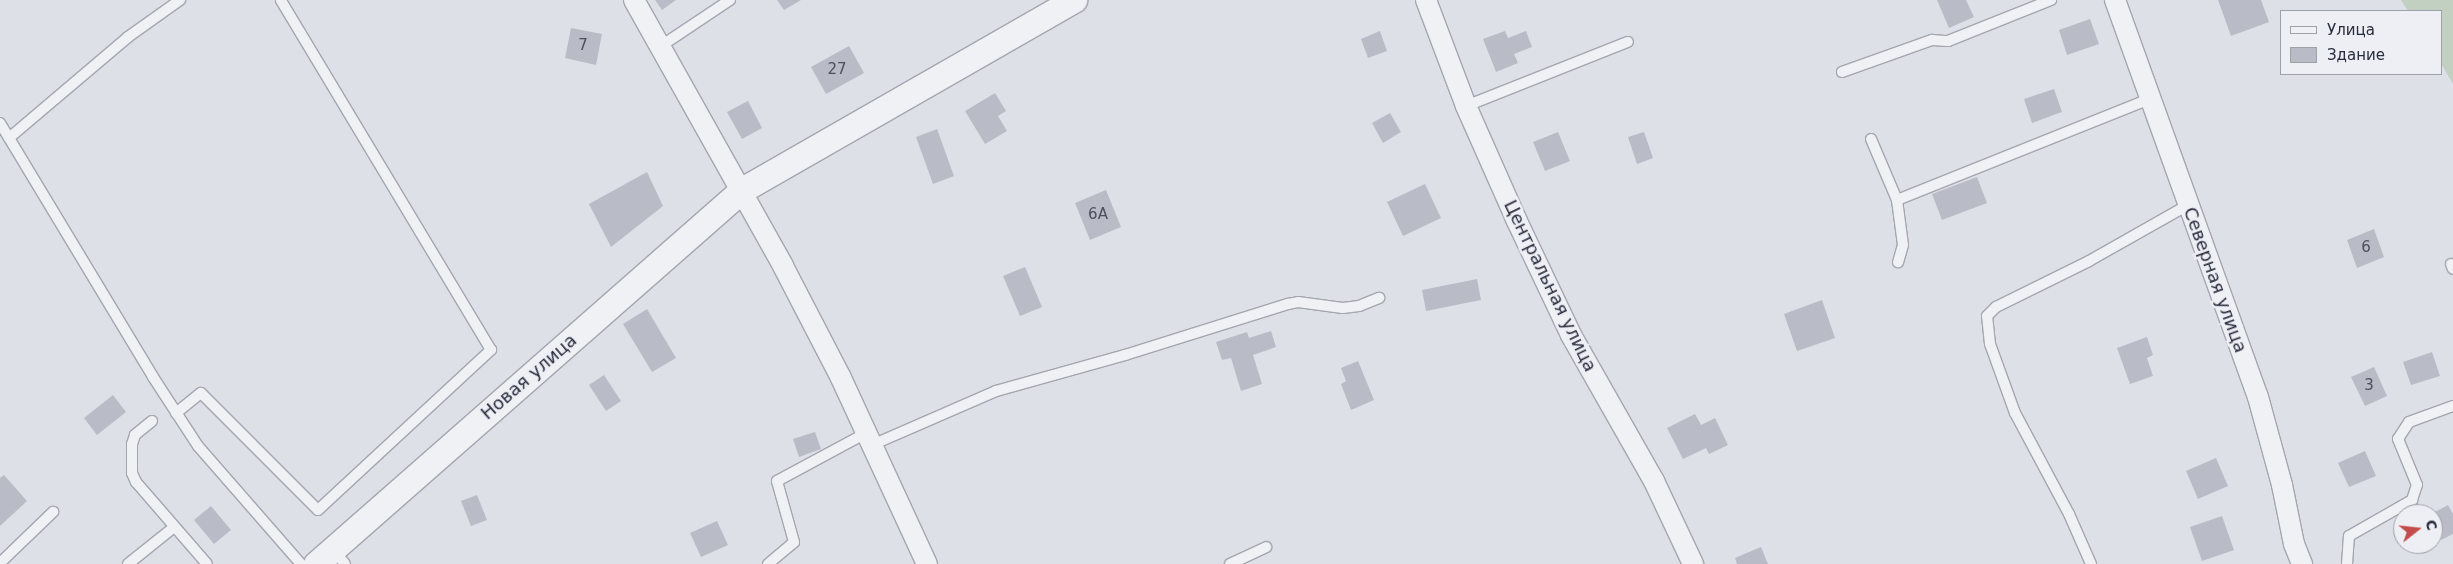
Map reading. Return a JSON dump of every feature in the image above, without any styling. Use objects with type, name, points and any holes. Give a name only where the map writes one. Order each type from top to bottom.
[{"type":"street","points":[[634,0],[742,190],[869,439],[927,564]]},
{"type":"street","name":"Новая улица","points":[[331,559],[742,190],[1074,0]]},
{"type":"street","name":"Центральная улица","points":[[1426,0],[1466,106],[1571,335],[1654,481],[1686,562]]},
{"type":"street","name":"Северная улица","points":[[2115,0],[2152,98],[2188,205],[2258,397],[2282,485],[2294,544],[2302,564]]},
{"type":"lane","points":[[9,138],[128,37],[180,0]]},
{"type":"lane","points":[[176,413],[201,393],[318,510],[490,350],[282,0]]},
{"type":"lane","points":[[661,46],[730,0]]},
{"type":"lane","points":[[1842,72],[1932,40],[1948,41],[2051,0]]},
{"type":"lane","points":[[1466,106],[1628,42]]},
{"type":"lane","points":[[1897,200],[2152,98]]},
{"type":"lane","points":[[0,123],[176,413],[228,482],[301,564]]},
{"type":"lane","points":[[1871,138],[1897,200],[1903,245],[1898,262]]},
{"type":"lane","points":[[2090,564],[2069,514],[2015,413],[1990,344],[1987,316],[1996,307],[2089,260],[2188,205]]},
{"type":"lane","points":[[768,564],[794,542],[777,481],[869,439],[996,391],[1125,355],[1288,304],[1298,302],[1343,308],[1359,306],[1379,298]]},
{"type":"lane","points":[[2347,564],[2349,536],[2412,500],[2417,485],[2398,439],[2409,422],[2453,406]]},
{"type":"lane","points":[[152,421],[135,435],[132,444],[132,473],[174,527],[207,564]]},
{"type":"lane","points":[[0,563],[53,512]]},
{"type":"lane","points":[[128,564],[174,527]]},
{"type":"lane","points":[[1230,564],[1266,547]]},
{"type":"green space","points":[[2401,0],[2453,0],[2453,84],[2443,67],[2443,10],[2407,10]]},
{"type":"building","points":[[655,0],[676,0],[662,10]]},
{"type":"building","points":[[777,0],[801,0],[784,10]]},
{"type":"building","points":[[1937,0],[1966,0],[1974,17],[1949,28]]},
{"type":"building","points":[[2218,0],[2261,0],[2269,22],[2231,36]]},
{"type":"building","points":[[2090,19],[2099,44],[2067,55],[2059,30]]},
{"type":"building","points":[[571,28],[602,34],[596,65],[565,58]]},
{"type":"building","points":[[1380,31],[1387,51],[1368,58],[1361,39]]},
{"type":"building","points":[[1505,31],[1508,38],[1526,31],[1532,47],[1514,54],[1518,63],[1496,72],[1483,39]]},
{"type":"building","points":[[849,46],[864,73],[826,94],[811,67]]},
{"type":"building","points":[[2054,89],[2062,112],[2032,123],[2024,99]]},
{"type":"building","points":[[995,93],[1006,111],[998,116],[1007,131],[985,144],[965,111]]},
{"type":"building","points":[[748,101],[762,128],[742,139],[727,112]]},
{"type":"building","points":[[1390,113],[1401,132],[1383,143],[1372,123]]},
{"type":"building","points":[[937,129],[954,176],[933,184],[916,137]]},
{"type":"building","points":[[1558,132],[1570,161],[1545,171],[1533,142]]},
{"type":"building","points":[[1644,132],[1653,158],[1637,164],[1628,137]]},
{"type":"building","points":[[647,172],[663,206],[611,247],[589,204]]},
{"type":"building","points":[[1977,177],[1987,203],[1942,220],[1932,194]]},
{"type":"building","points":[[1425,184],[1441,218],[1403,236],[1387,202]]},
{"type":"building","points":[[1106,190],[1121,227],[1090,240],[1075,203]]},
{"type":"building","points":[[2374,229],[2384,257],[2357,268],[2347,240]]},
{"type":"building","points":[[1025,267],[1042,307],[1020,316],[1003,276]]},
{"type":"building","points":[[1477,279],[1481,300],[1426,311],[1422,290]]},
{"type":"building","points":[[1822,300],[1835,338],[1797,351],[1784,314]]},
{"type":"building","points":[[647,309],[676,358],[652,372],[623,324]]},
{"type":"building","points":[[1271,331],[1276,347],[1253,355],[1262,384],[1241,391],[1231,358],[1222,360],[1216,342],[1247,332],[1249,338]]},
{"type":"building","points":[[2147,337],[2153,355],[2147,358],[2153,376],[2130,384],[2117,348]]},
{"type":"building","points":[[2432,352],[2440,376],[2411,385],[2403,362]]},
{"type":"building","points":[[1358,361],[1374,400],[1351,410],[1341,384],[1346,381],[1341,368]]},
{"type":"building","points":[[2374,367],[2387,396],[2365,406],[2351,377]]},
{"type":"building","points":[[604,375],[621,401],[606,411],[589,385]]},
{"type":"building","points":[[113,395],[126,412],[97,435],[84,418]]},
{"type":"building","points":[[1695,414],[1701,425],[1715,418],[1728,445],[1709,454],[1706,448],[1683,459],[1667,428]]},
{"type":"building","points":[[815,432],[821,449],[799,457],[793,439]]},
{"type":"building","points":[[2365,451],[2376,476],[2349,487],[2338,463]]},
{"type":"building","points":[[2216,458],[2228,486],[2198,499],[2186,471]]},
{"type":"building","points":[[4,475],[27,501],[0,526],[0,478]]},
{"type":"building","points":[[477,495],[487,520],[471,526],[461,501]]},
{"type":"building","points":[[2448,505],[2453,514],[2453,534],[2443,539],[2443,508]]},
{"type":"building","points":[[211,506],[231,530],[214,544],[194,520]]},
{"type":"building","points":[[2222,516],[2234,550],[2202,561],[2190,527]]},
{"type":"building","points":[[717,521],[728,545],[701,557],[690,533]]},
{"type":"building","points":[[1761,547],[1768,564],[1737,564],[1735,558]]}]
